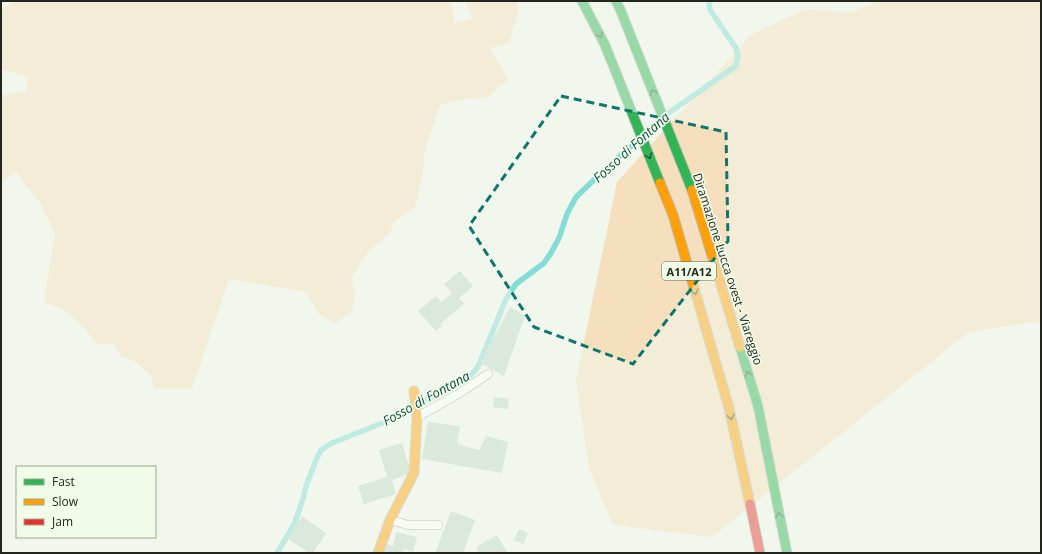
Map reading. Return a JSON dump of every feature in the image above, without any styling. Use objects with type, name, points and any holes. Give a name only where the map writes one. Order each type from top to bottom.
[{"type":"main road","name":"A11/A12","points":[[582,1],[605,45],[673,215],[729,408],[760,553]]},
{"type":"main road","name":"Diramazione Lucca ovest - Viareggio","points":[[616,1],[697,206],[758,406],[787,553]]},
{"type":"main road","points":[[378,553],[390,520],[414,473],[417,416],[414,394]]},
{"type":"lane","points":[[417,416],[458,394],[488,374]]},
{"type":"lane","points":[[390,520],[408,525],[438,525]]},
{"type":"highlighted area","points":[[561,96],[726,132],[728,241],[633,364],[534,327],[469,226]]},
{"type":"shaded area","points":[[15,1],[451,1],[455,23],[472,19],[466,1],[517,1],[519,8],[509,43],[489,48],[509,80],[496,89],[489,97],[460,100],[440,105],[425,149],[423,173],[415,207],[394,222],[391,232],[369,251],[351,277],[355,293],[352,312],[334,324],[318,313],[306,292],[229,279],[192,389],[155,389],[151,376],[136,362],[121,356],[114,344],[97,344],[86,330],[66,311],[44,302],[55,233],[40,203],[16,172],[1,183],[1,95],[26,92],[28,77],[7,71],[1,71],[1,9]]},
{"type":"shaded area","points":[[880,1],[1041,1],[1041,321],[969,332],[712,537],[613,525],[589,468],[576,380],[617,182],[751,35],[805,9],[851,12]]},
{"type":"building","points":[[460,271],[473,286],[459,298],[464,304],[440,324],[442,326],[436,331],[418,311],[436,296],[441,302],[452,293],[444,284]]},
{"type":"building","points":[[510,307],[525,316],[504,376],[480,363]]},
{"type":"building","points":[[494,397],[509,399],[508,409],[493,407]]},
{"type":"building","points":[[428,422],[460,426],[457,444],[479,450],[486,436],[508,442],[502,473],[422,459]]},
{"type":"building","points":[[402,443],[411,473],[392,480],[396,494],[364,504],[358,486],[387,477],[379,450]]},
{"type":"building","points":[[451,511],[475,520],[463,553],[435,553]]},
{"type":"building","points":[[302,516],[326,533],[313,553],[309,553],[287,538]]},
{"type":"building","points":[[519,529],[528,533],[523,544],[514,540]]},
{"type":"building","points":[[396,532],[417,537],[413,552],[404,549],[403,553],[384,553],[386,544],[393,546]]},
{"type":"building","points":[[497,535],[507,552],[479,553],[476,547]]},
{"type":"waterway","name":"Fosso di Fontana","points":[[667,114],[736,66],[738,56],[736,48],[710,10],[710,1]]},
{"type":"waterway","name":"Fosso di Fontana","points":[[645,134],[659,121]]},
{"type":"waterway","name":"Fosso di Fontana","points":[[420,402],[451,388],[469,377],[478,367],[506,299],[516,284],[544,263],[551,253],[559,238],[567,214],[576,197],[639,139]]},
{"type":"waterway","name":"Fosso di Fontana","points":[[277,553],[295,522],[306,486],[321,450],[332,443],[390,420],[411,407]]},
{"type":"traffic: fast","points":[[582,1],[605,45],[660,183]]},
{"type":"traffic: fast","points":[[616,1],[692,190]]},
{"type":"traffic: fast","points":[[740,347],[758,406],[787,553]]},
{"type":"traffic: slow","points":[[660,183],[673,215],[729,408],[750,504]]},
{"type":"traffic: slow","points":[[692,190],[740,347]]},
{"type":"traffic: slow","points":[[378,553],[390,520],[414,473],[417,417],[414,391]]},
{"type":"traffic: jam","points":[[750,504],[760,553]]}]
